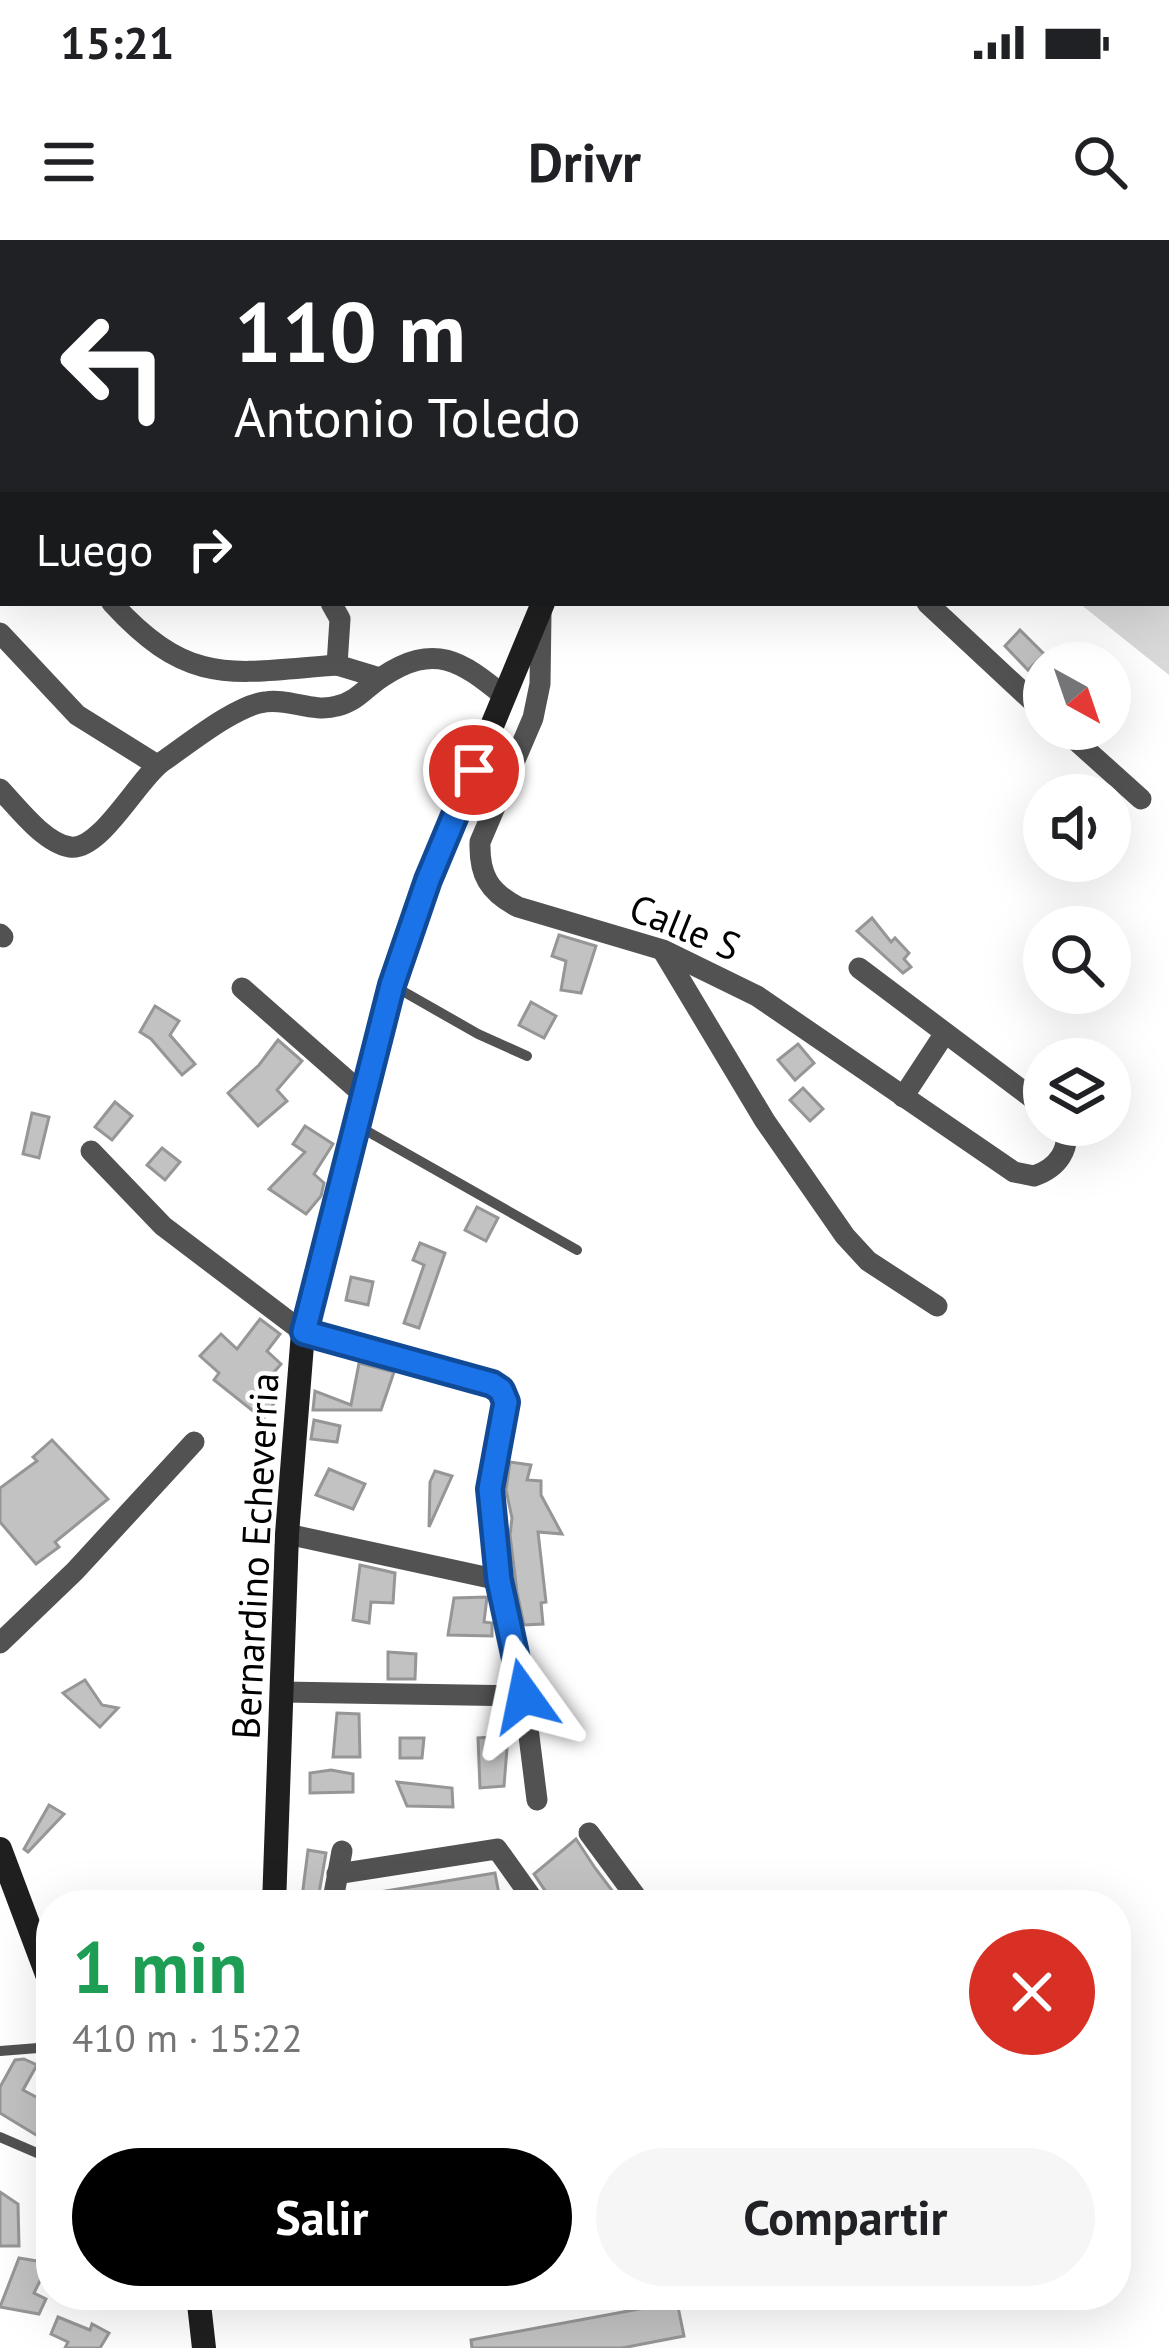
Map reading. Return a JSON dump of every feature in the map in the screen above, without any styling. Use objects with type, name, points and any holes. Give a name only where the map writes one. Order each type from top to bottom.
[{"type":"street","points":[[115,606],[160,650],[197,667],[240,673],[337,665],[380,677]]},
{"type":"street","points":[[333,606],[340,620],[337,665]]},
{"type":"street","name":"Bernardino Echeverria","points":[[275,1890],[287,1534],[304,1332],[392,985],[428,880],[542,606]]},
{"type":"street","name":"Calle S","points":[[542,606],[540,684],[533,718],[480,842],[486,882],[499,897],[518,907],[663,950],[757,996],[1014,1172],[1034,1176],[1059,1160],[1067,1146]]},
{"type":"street","points":[[931,606],[1023,692]]},
{"type":"street","points":[[0,633],[77,715],[158,765]]},
{"type":"street","points":[[0,789],[50,837],[70,848],[98,836],[158,765],[248,706],[282,701],[329,709],[351,703],[380,677],[424,656],[468,667],[504,696]]},
{"type":"street","points":[[1087,750],[1142,799]]},
{"type":"street","points":[[663,950],[765,1121],[844,1236],[868,1261],[937,1306]]},
{"type":"street","points":[[859,968],[1023,1091]]},
{"type":"street","points":[[242,988],[365,1096]]},
{"type":"street","points":[[903,1097],[945,1033]]},
{"type":"street","points":[[91,1150],[163,1226],[304,1332],[501,1390],[506,1402],[490,1489],[499,1580],[524,1696],[537,1800]]},
{"type":"street","points":[[0,1643],[194,1442]]},
{"type":"street","points":[[287,1534],[499,1580]]},
{"type":"street","points":[[282,1693],[524,1696]]},
{"type":"street","points":[[589,1833],[631,1890]]},
{"type":"street","points":[[0,1849],[36,1945]]},
{"type":"street","points":[[334,1890],[339,1862],[497,1849],[526,1890]]},
{"type":"street","points":[[199,2310],[203,2348]]},
{"type":"lane","points":[[392,985],[527,1056]]},
{"type":"lane","points":[[358,1126],[577,1250]]},
{"type":"lane","points":[[0,2051],[36,2048]]},
{"type":"lane","points":[[0,2137],[36,2153]]},
{"type":"shaded area","points":[[1083,606],[1169,606],[1169,675]]},
{"type":"building","points":[[1020,630],[1032,642],[1023,642],[1023,665],[1005,646]]},
{"type":"building","points":[[872,918],[891,942],[895,938],[909,953],[904,959],[911,967],[903,973],[857,931]]},
{"type":"building","points":[[559,935],[596,946],[581,993],[561,990],[566,961],[552,956]]},
{"type":"building","points":[[531,1002],[556,1016],[544,1038],[519,1025]]},
{"type":"building","points":[[155,1006],[179,1021],[170,1035],[195,1064],[182,1075],[140,1032]]},
{"type":"building","points":[[278,1040],[302,1061],[277,1090],[287,1101],[258,1126],[228,1093]]},
{"type":"building","points":[[798,1044],[814,1063],[795,1080],[778,1060]]},
{"type":"building","points":[[803,1088],[823,1109],[810,1121],[790,1100]]},
{"type":"building","points":[[115,1102],[132,1116],[112,1140],[95,1127]]},
{"type":"building","points":[[32,1113],[49,1117],[39,1158],[23,1154]]},
{"type":"building","points":[[305,1126],[333,1144],[314,1174],[324,1183],[321,1196],[306,1214],[269,1189],[305,1152],[293,1144]]},
{"type":"building","points":[[162,1148],[180,1162],[165,1180],[147,1165]]},
{"type":"building","points":[[477,1207],[498,1218],[486,1241],[465,1230]]},
{"type":"building","points":[[420,1243],[445,1253],[419,1328],[404,1323],[424,1265],[413,1260]]},
{"type":"building","points":[[351,1277],[373,1282],[368,1305],[346,1300]]},
{"type":"building","points":[[260,1319],[280,1334],[267,1351],[281,1364],[258,1391],[275,1402],[263,1419],[214,1380],[219,1373],[200,1356],[221,1334],[237,1349]]},
{"type":"building","points":[[359,1363],[394,1372],[381,1410],[313,1410],[315,1391],[351,1405]]},
{"type":"building","points":[[314,1420],[340,1426],[337,1442],[311,1439]]},
{"type":"building","points":[[52,1440],[108,1499],[36,1564],[0,1522],[0,1488],[37,1461],[33,1457]]},
{"type":"building","points":[[510,1462],[531,1465],[527,1480],[541,1481],[541,1495],[562,1534],[538,1532],[546,1602],[541,1603],[543,1624],[524,1625],[517,1592],[506,1490]]},
{"type":"building","points":[[329,1469],[365,1484],[353,1509],[316,1495]]},
{"type":"building","points":[[435,1471],[452,1476],[429,1527],[430,1482]]},
{"type":"building","points":[[360,1565],[395,1573],[393,1603],[371,1602],[369,1623],[353,1620]]},
{"type":"building","points":[[487,1597],[484,1622],[492,1623],[492,1636],[448,1635],[454,1598]]},
{"type":"building","points":[[388,1652],[416,1654],[415,1679],[388,1679]]},
{"type":"building","points":[[85,1680],[102,1705],[118,1708],[100,1727],[63,1693]]},
{"type":"building","points":[[337,1713],[359,1714],[360,1757],[333,1757]]},
{"type":"building","points":[[508,1736],[504,1786],[480,1788],[478,1738]]},
{"type":"building","points":[[400,1738],[424,1738],[422,1758],[400,1758]]},
{"type":"building","points":[[310,1773],[353,1774],[353,1792],[310,1793]]},
{"type":"building","points":[[397,1782],[452,1788],[453,1807],[407,1806]]},
{"type":"building","points":[[49,1805],[64,1814],[28,1852],[24,1849]]},
{"type":"building","points":[[576,1839],[612,1890],[545,1890],[534,1874]]},
{"type":"building","points":[[308,1850],[326,1853],[320,1890],[303,1890]]},
{"type":"building","points":[[495,1873],[498,1890],[392,1890]]},
{"type":"building","points":[[15,2060],[36,2065],[23,2090],[36,2097],[36,2135],[0,2113],[0,2087]]},
{"type":"building","points":[[0,2192],[18,2204],[19,2246],[0,2246]]},
{"type":"building","points":[[19,2258],[36,2261],[34,2293],[39,2314],[0,2307]]},
{"type":"building","points":[[634,2310],[679,2310],[684,2336],[622,2348],[472,2348],[471,2340]]},
{"type":"building","points":[[58,2317],[109,2333],[100,2348],[65,2348],[68,2342],[51,2334]]},
{"type":"route","points":[[474,770],[428,880],[392,985],[304,1332],[501,1390],[506,1402],[490,1489],[499,1580],[524,1696]]}]
